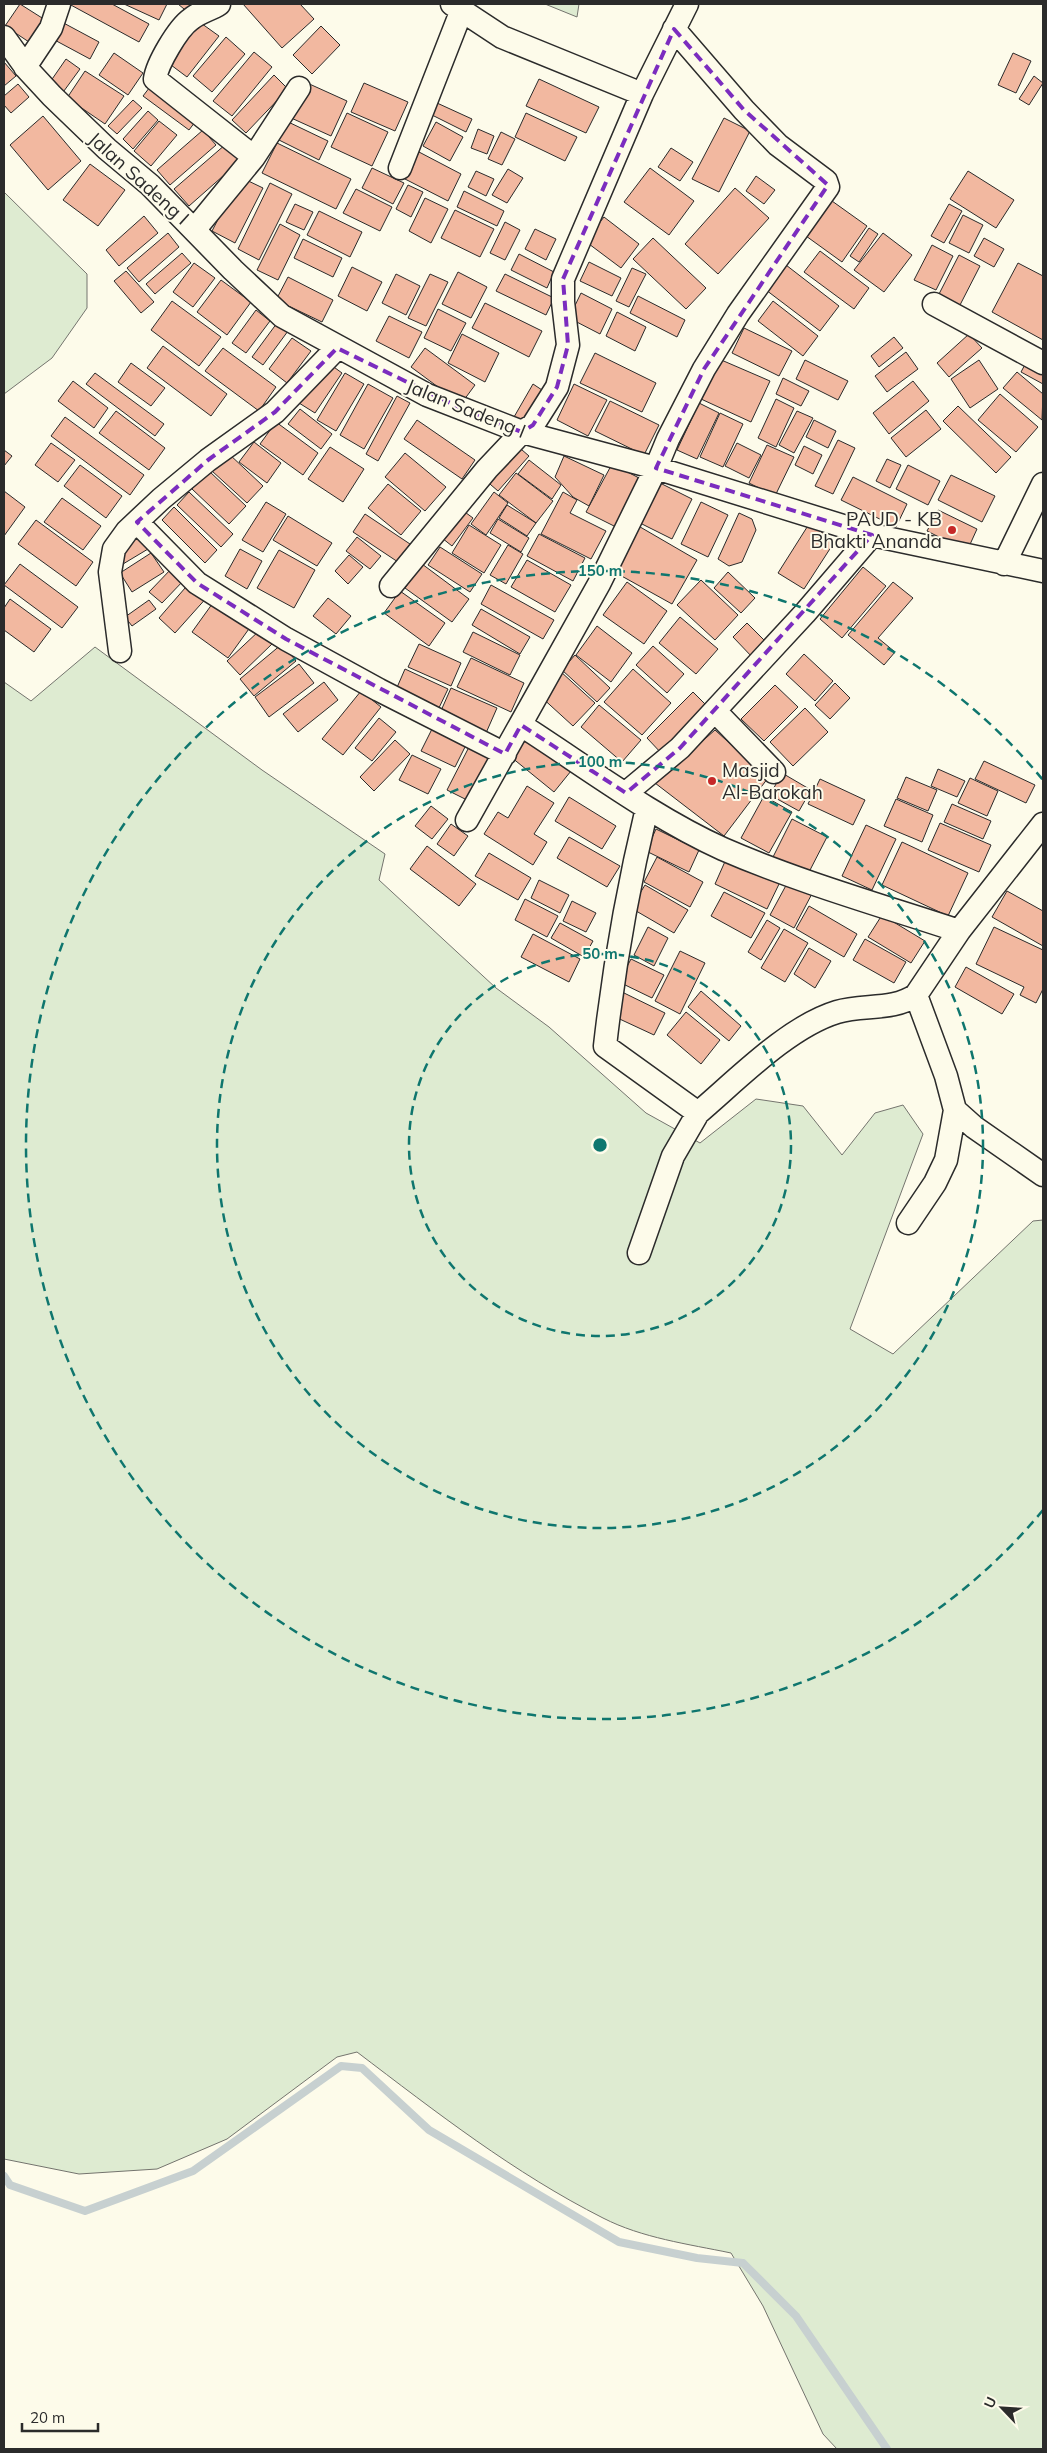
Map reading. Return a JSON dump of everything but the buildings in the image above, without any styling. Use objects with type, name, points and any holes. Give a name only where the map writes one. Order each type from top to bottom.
[{"type":"street","points":[[25,67],[51,28],[59,4]]},
{"type":"street","points":[[219,4],[190,19],[163,56],[156,68],[155,79],[254,157]]},
{"type":"street","points":[[391,586],[452,510],[522,432],[533,425],[557,388],[568,345],[563,302],[563,279],[642,94],[687,4]]},
{"type":"street","points":[[400,168],[457,8],[502,37],[642,94]]},
{"type":"street","points":[[467,820],[600,584],[668,439],[704,369],[738,314],[828,185],[823,178],[778,145],[744,110],[674,29]]},
{"type":"street","name":"Jalan Sadeng I","points":[[4,38],[25,67],[100,142],[150,184],[195,229],[232,270],[282,316],[427,395],[522,432],[656,468],[872,535],[1043,571]]},
{"type":"street","points":[[195,229],[254,157],[299,88]]},
{"type":"street","points":[[934,304],[1043,363]]},
{"type":"street","points":[[120,651],[110,572],[114,549],[127,531],[208,460],[275,412],[338,348]]},
{"type":"street","points":[[1004,564],[1043,484]]},
{"type":"street","points":[[137,522],[197,583],[286,639],[379,690],[505,754]]},
{"type":"street","points":[[626,793],[680,748],[805,613],[872,535]]},
{"type":"street","points":[[715,711],[774,772]]},
{"type":"street","points":[[521,725],[647,808],[723,849],[829,888],[959,931]]},
{"type":"street","points":[[647,808],[637,850],[612,990],[606,1046],[698,1113]]},
{"type":"street","points":[[639,1253],[673,1156],[698,1113],[792,1034],[808,1024],[838,1012],[889,1006],[909,1000],[916,995],[959,931],[1043,824]]},
{"type":"street","points":[[908,1222],[935,1183],[946,1160],[955,1110],[946,1076],[916,995]]},
{"type":"street","points":[[955,1110],[974,1127],[1043,1175]]},
{"type":"highlighted area","points":[[674,29],[744,110],[828,185],[704,369],[656,468],[872,535],[680,748],[626,793],[521,725],[505,754],[286,639],[197,583],[137,522],[208,460],[275,412],[337,348],[473,414],[522,432],[533,425],[557,387],[568,345],[563,279]]},
{"type":"green space","points":[[545,4],[579,4],[577,17]]},
{"type":"green space","points":[[4,192],[87,274],[87,308],[52,358],[4,394]]},
{"type":"green space","points":[[95,647],[262,770],[385,854],[379,880],[496,988],[549,1027],[646,1113],[700,1143],[756,1099],[803,1106],[842,1155],[875,1113],[903,1105],[923,1134],[850,1329],[893,1354],[1033,1221],[1043,1220],[1043,2449],[837,2449],[823,2434],[763,2306],[731,2253],[666,2240],[633,2231],[603,2218],[538,2182],[507,2162],[357,2052],[337,2057],[227,2139],[157,2169],[79,2174],[4,2159],[4,682],[31,701]]},
{"type":"waterway","points":[[4,2176],[10,2185],[85,2211],[193,2171],[341,2066],[362,2068],[429,2130],[619,2242],[697,2258],[743,2263],[796,2316],[887,2449]]},
{"type":"place","name":"PAUD - KB Bhakti Ananda","points":[[952,530]]},
{"type":"place","name":"Masjid Al-Barokah","points":[[712,781]]}]
